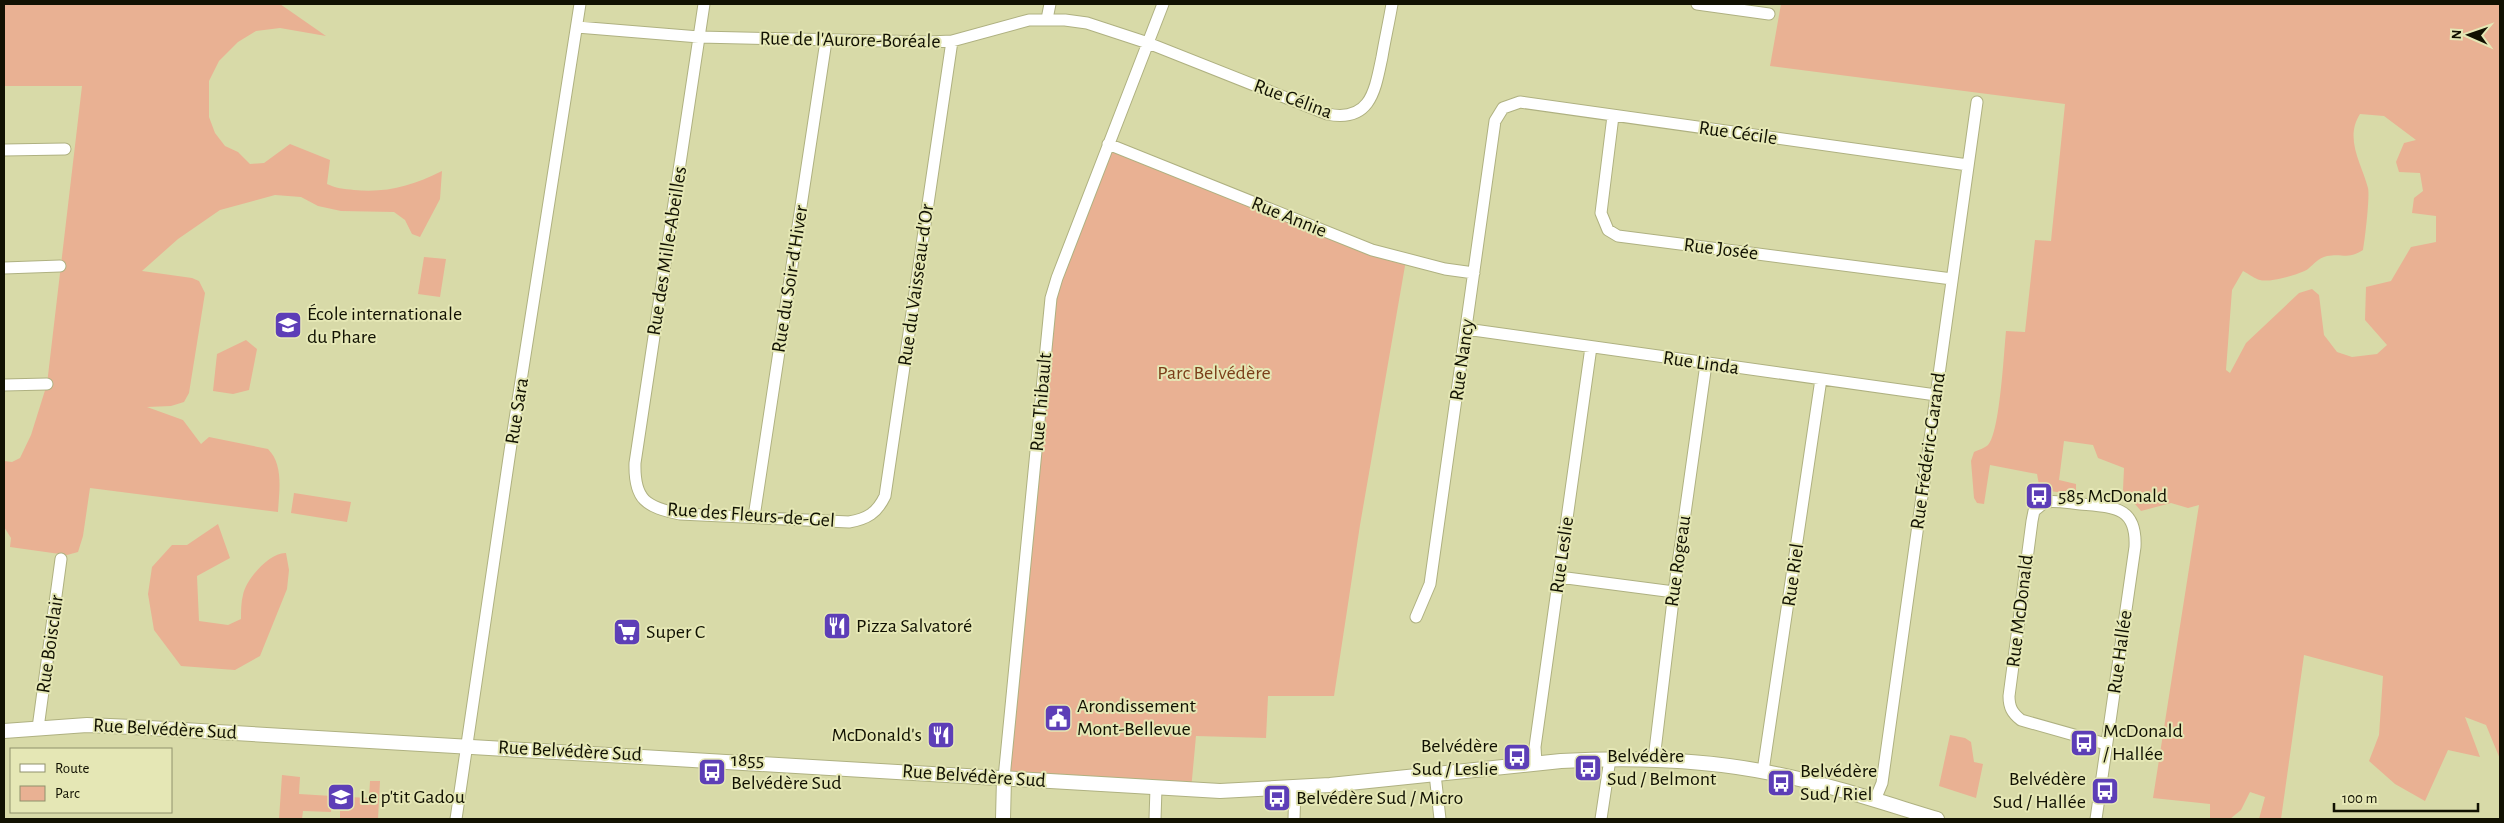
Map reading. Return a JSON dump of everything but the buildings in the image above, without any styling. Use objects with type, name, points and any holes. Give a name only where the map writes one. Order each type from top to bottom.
[{"type":"street","name":"Rue Sara","points":[[456,819],[510,451],[580,4]]},
{"type":"street","name":"Rue des Mille-Abeilles","points":[[642,498],[637,489],[635,464],[704,4]]},
{"type":"street","points":[[1047,19],[1050,4]]},
{"type":"street","name":"Rue Thibault","points":[[1003,819],[1004,778],[1050,304],[1056,278],[1163,4]]},
{"type":"street","name":"Rue Célina","points":[[1148,43],[1327,114],[1339,117],[1349,116],[1366,106],[1374,90],[1392,4]]},
{"type":"street","points":[[1697,4],[1770,14]]},
{"type":"street","name":"Rue de l'Aurore-Boréale","points":[[577,27],[699,38],[952,41],[1011,24],[1047,19],[1087,23],[1148,43]]},
{"type":"street","name":"Rue du Soir-d'Hiver","points":[[754,517],[826,41]]},
{"type":"street","name":"Rue du Vaisseau-d'Or","points":[[863,520],[876,512],[885,496],[952,41]]},
{"type":"street","name":"Rue Cécile","points":[[1508,105],[1520,102],[1968,165]]},
{"type":"street","name":"Rue Frédéric-Garand","points":[[1876,800],[1882,783],[1977,102]]},
{"type":"street","name":"Rue Nancy","points":[[1416,616],[1430,584],[1495,122],[1500,111],[1508,105]]},
{"type":"street","name":"Rue Josée","points":[[1613,116],[1601,213],[1608,230],[1618,236],[1952,279]]},
{"type":"street","name":"Rue Annie","points":[[1108,144],[1372,250],[1445,269],[1474,273]]},
{"type":"street","points":[[4,150],[65,148]]},
{"type":"street","points":[[4,268],[60,266]]},
{"type":"street","name":"Rue Linda","points":[[1466,329],[1936,395]]},
{"type":"street","name":"Rue Leslie","points":[[1536,763],[1535,747],[1591,347]]},
{"type":"street","name":"Rue Rogeau","points":[[1654,759],[1674,592],[1706,364]]},
{"type":"street","name":"Rue Riel","points":[[1763,771],[1821,379]]},
{"type":"street","points":[[4,385],[46,384]]},
{"type":"street","name":"Rue des Fleurs-de-Gel","points":[[642,498],[652,507],[680,514],[838,522],[863,520]]},
{"type":"street","name":"Rue McDonald","points":[[2106,744],[2021,720],[2014,715],[2009,706],[2009,696],[2034,510],[2040,504],[2051,501],[2114,508],[2129,517]]},
{"type":"street","name":"Rue Hallée","points":[[2096,819],[2135,547],[2136,533],[2129,517]]},
{"type":"street","name":"Rue Boisclair","points":[[38,728],[61,560]]},
{"type":"street","points":[[1559,577],[1674,592]]},
{"type":"street","name":"Rue Belvédère Sud","points":[[4,732],[86,725],[132,726],[1220,791],[1295,788],[1536,763],[1654,759],[1763,771],[1876,800],[1937,819]]},
{"type":"street","points":[[1601,819],[1610,759]]},
{"type":"street","points":[[1435,774],[1440,819]]},
{"type":"street","points":[[1155,819],[1156,788]]},
{"type":"street","points":[[1294,819],[1295,788]]},
{"type":"green space","points":[[4,4],[280,4],[326,36],[280,28],[256,31],[238,42],[219,61],[209,81],[209,117],[215,133],[225,146],[238,152],[250,164],[264,163],[290,144],[330,160],[327,184],[350,190],[366,191],[399,187],[420,181],[442,171],[440,199],[420,237],[412,234],[405,220],[394,212],[341,211],[318,206],[301,197],[275,195],[220,210],[178,239],[142,271],[192,278],[199,281],[205,293],[189,393],[184,402],[171,406],[147,407],[183,420],[201,444],[209,437],[268,449],[273,455],[278,470],[278,512],[90,488],[83,536],[78,552],[67,555],[10,547],[11,538],[4,527],[4,461],[12,462],[20,458],[31,435],[47,384],[82,86],[4,86]]},
{"type":"green space","points":[[1781,4],[2500,4],[2500,759],[2486,725],[2465,717],[2480,757],[2448,750],[2425,801],[2395,784],[2369,761],[2379,735],[2383,676],[2304,655],[2281,819],[2259,819],[2265,797],[2250,792],[2241,810],[2230,819],[2210,819],[2210,804],[2153,798],[2199,505],[2188,508],[2171,503],[2141,511],[2123,490],[2124,468],[2098,458],[2093,445],[2064,441],[2059,480],[2076,484],[2076,495],[2044,490],[2039,485],[2037,474],[1990,465],[1984,504],[1977,503],[1974,498],[1971,461],[1974,452],[1988,445],[1996,425],[2006,331],[2025,332],[2035,240],[2051,241],[2065,104],[1770,66]],"holes":[[[2360,114],[2384,116],[2416,140],[2404,143],[2396,162],[2399,172],[2420,173],[2423,191],[2414,198],[2412,213],[2436,216],[2436,242],[2411,247],[2391,281],[2366,287],[2365,320],[2387,345],[2377,354],[2352,357],[2337,352],[2324,335],[2319,295],[2312,289],[2299,293],[2246,343],[2230,373],[2226,370],[2232,290],[2243,271],[2254,278],[2264,281],[2277,279],[2304,271],[2324,257],[2333,255],[2349,256],[2363,250],[2368,188],[2356,151],[2354,133]]]},
{"type":"green space","name":"Parc Belvédère","points":[[1108,144],[1406,260],[1360,525],[1334,696],[1268,696],[1266,738],[1196,736],[1191,790],[1004,778],[1050,309]]},
{"type":"green space","points":[[424,257],[446,259],[440,297],[418,294]]},
{"type":"green space","points":[[246,340],[257,349],[249,390],[233,394],[213,391],[217,354]]},
{"type":"green space","points":[[294,493],[351,502],[347,522],[291,513]]},
{"type":"green space","points":[[218,524],[230,558],[197,576],[199,621],[228,625],[241,619],[245,589],[254,574],[273,557],[286,553],[289,570],[287,589],[260,656],[235,670],[181,666],[154,630],[148,594],[152,567],[172,545],[187,545]]},
{"type":"green space","points":[[1950,735],[1965,738],[1971,742],[1974,762],[1983,764],[1976,798],[1939,786]]},
{"type":"green space","points":[[282,775],[300,777],[299,794],[332,796],[331,812],[303,811],[302,819],[279,819]]},
{"type":"green space","points":[[370,781],[380,781],[378,819],[340,819],[340,811],[349,811],[349,797],[369,798]]},
{"type":"place","name":"École internationale du Phare","points":[[288,325]]},
{"type":"place","name":"585 McDonald","points":[[2039,496]]},
{"type":"place","name":"Pizza Salvatoré","points":[[837,626]]},
{"type":"place","name":"Super C","points":[[627,632]]},
{"type":"place","name":"Arondissement Mont-Bellevue","points":[[1058,718]]},
{"type":"place","name":"McDonald's","points":[[941,735]]},
{"type":"place","name":"McDonald / Hallée","points":[[2084,743]]},
{"type":"place","name":"Belvédère Sud / Leslie","points":[[1517,757]]},
{"type":"place","name":"Belvédère Sud / Belmont","points":[[1588,768]]},
{"type":"place","name":"1855 Belvédère Sud","points":[[712,772]]},
{"type":"place","name":"Belvédère Sud / Riel","points":[[1781,783]]},
{"type":"place","name":"Belvédère Sud / Hallée","points":[[2105,791]]},
{"type":"place","name":"Le p'tit Gadou","points":[[341,797]]},
{"type":"place","name":"Belvédère Sud / Micro","points":[[1277,798]]}]
